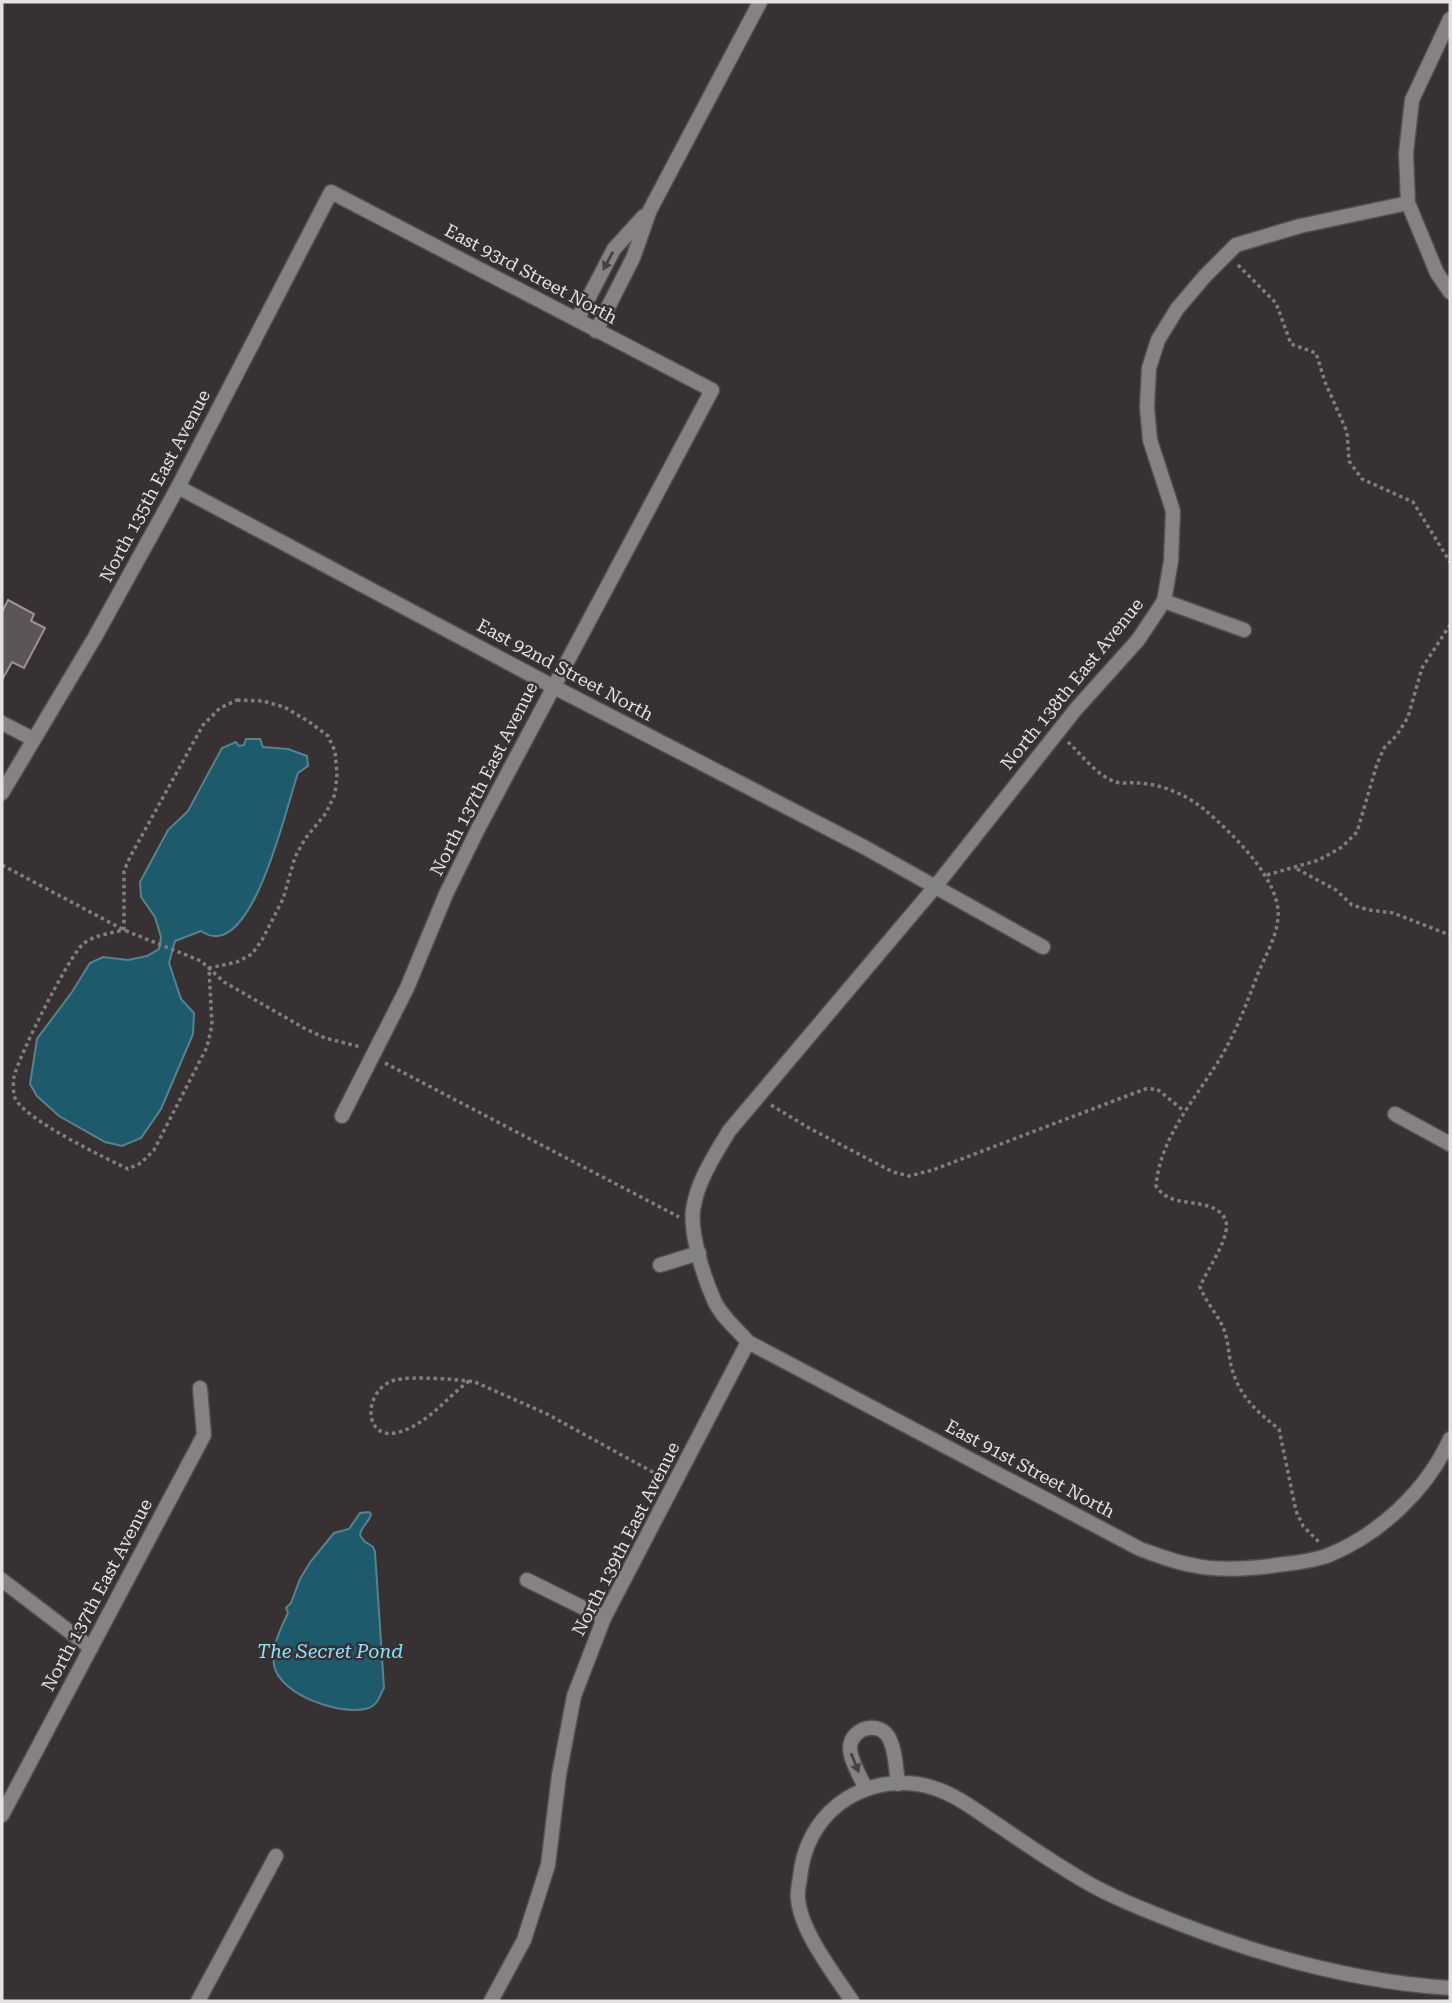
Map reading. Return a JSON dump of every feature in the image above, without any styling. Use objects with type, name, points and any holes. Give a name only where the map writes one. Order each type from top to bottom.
[{"type":"street","points":[[596,331],[633,258],[650,210],[760,2]]},
{"type":"street","points":[[1450,19],[1412,100],[1406,153],[1408,203],[1437,273],[1450,292]]},
{"type":"street","name":"East 93rd Street North","points":[[331,192],[712,390]]},
{"type":"street","name":"North 135th East Avenue","points":[[2,793],[95,637],[178,487],[331,192]]},
{"type":"street","name":"North 138th East Avenue","points":[[748,1342],[714,1302],[699,1253],[693,1209],[706,1170],[729,1131],[1138,639],[1164,601],[1171,561],[1173,511],[1150,440],[1147,407],[1150,368],[1158,340],[1177,309],[1236,245],[1300,226],[1408,203]]},
{"type":"street","points":[[577,320],[614,249],[650,210]]},
{"type":"street","name":"North 137th East Avenue","points":[[342,1116],[407,988],[446,894],[479,827],[712,390]]},
{"type":"street","name":"East 92nd Street North","points":[[178,487],[1043,947]]},
{"type":"street","points":[[1164,601],[1244,630]]},
{"type":"street","points":[[2,723],[33,739]]},
{"type":"street","points":[[1395,1114],[1450,1144]]},
{"type":"street","points":[[660,1265],[699,1253]]},
{"type":"street","name":"East 91st Street North","points":[[748,1342],[1140,1549],[1193,1566],[1245,1569],[1311,1560],[1329,1554]]},
{"type":"street","name":"North 139th East Avenue","points":[[491,2001],[524,1940],[548,1865],[559,1774],[574,1696],[604,1618],[748,1342]]},
{"type":"street","name":"North 137th East Avenue","points":[[2,1815],[204,1435],[200,1388]]},
{"type":"street","points":[[1329,1554],[1361,1538],[1388,1519],[1433,1471],[1450,1439]]},
{"type":"street","points":[[2,1580],[91,1648]]},
{"type":"street","points":[[527,1580],[604,1618]]},
{"type":"street","points":[[873,1787],[850,1750],[855,1735],[868,1728],[881,1730],[889,1737],[898,1784]]},
{"type":"street","points":[[852,2001],[809,1934],[797,1899],[801,1861],[816,1827],[845,1798],[873,1787],[898,1784],[916,1784],[951,1793],[1083,1880],[1145,1910],[1226,1941],[1377,1981],[1450,1988]]},
{"type":"street","points":[[198,2001],[276,1856]]},
{"type":"path","points":[[1226,254],[1276,303],[1291,344],[1316,353],[1325,382],[1347,432],[1349,461],[1362,479],[1413,502],[1450,562]]},
{"type":"path","points":[[1266,875],[1319,860],[1342,847],[1357,832],[1380,756],[1408,717],[1422,668],[1450,625]]},
{"type":"path","points":[[124,930],[124,871],[203,725],[220,708],[237,700],[263,701],[284,707],[328,736],[335,751],[338,774],[335,793],[326,813],[305,839],[295,857],[283,899],[252,954],[237,962],[209,968]]},
{"type":"path","points":[[1058,732],[1104,776],[1117,783],[1140,783],[1164,788],[1189,799],[1206,811],[1266,875],[1277,901],[1279,918],[1274,934],[1232,1036],[1215,1068],[1184,1111],[1163,1158],[1156,1186],[1172,1200],[1207,1206],[1224,1217],[1227,1227],[1223,1240],[1200,1287],[1217,1314],[1226,1336],[1231,1368],[1239,1390],[1255,1410],[1279,1429],[1296,1511],[1303,1526],[1329,1554]]},
{"type":"path","points":[[2,865],[124,930],[201,961],[224,982],[304,1028],[325,1038],[354,1044],[374,1053],[386,1064],[693,1224]]},
{"type":"path","points":[[1296,868],[1335,890],[1352,905],[1393,913],[1450,935]]},
{"type":"path","points":[[124,930],[84,943],[70,961],[21,1056],[13,1079],[15,1098],[26,1112],[128,1169],[141,1163],[153,1150],[207,1047],[212,1025],[209,968]]},
{"type":"path","points":[[758,1097],[833,1141],[893,1172],[909,1176],[933,1170],[1141,1090],[1157,1089],[1184,1111]]},
{"type":"path","points":[[469,1381],[412,1427],[392,1434],[386,1433],[376,1427],[372,1419],[370,1403],[374,1395],[395,1380],[469,1381],[517,1400],[674,1483]]},
{"type":"water","points":[[246,739],[260,739],[263,747],[288,749],[307,756],[308,766],[298,773],[264,877],[251,905],[236,926],[219,936],[201,931],[175,941],[169,963],[181,999],[194,1013],[193,1034],[161,1109],[141,1138],[122,1146],[105,1142],[59,1116],[37,1096],[30,1084],[37,1039],[90,963],[103,957],[128,960],[147,956],[159,949],[161,937],[155,917],[141,897],[140,882],[168,830],[188,811],[222,748],[236,742],[239,746],[244,745]]},
{"type":"water","name":"The Secret Pond","points":[[369,1512],[370,1517],[360,1535],[375,1552],[384,1688],[377,1702],[369,1708],[344,1709],[314,1701],[287,1686],[278,1676],[274,1665],[274,1651],[288,1613],[286,1608],[311,1561],[334,1533],[349,1529],[360,1513]]},
{"type":"building","points":[[8,600],[34,614],[31,621],[45,628],[24,668],[12,662],[2,680],[2,612]]}]
